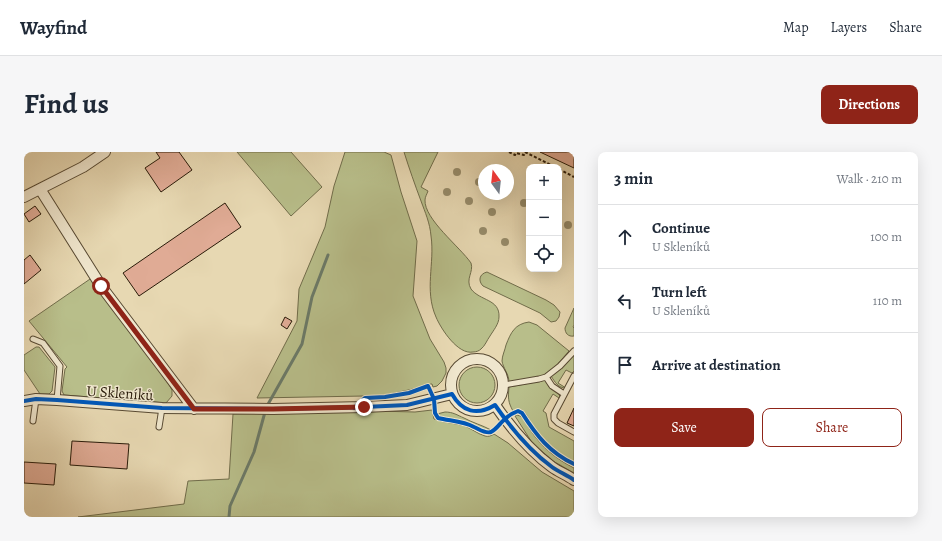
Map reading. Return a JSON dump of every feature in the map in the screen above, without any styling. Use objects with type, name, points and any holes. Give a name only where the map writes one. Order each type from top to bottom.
[{"type":"street","points":[[24,197],[83,167],[105,152]]},
{"type":"street","name":"U Skleníků","points":[[40,189],[101,286],[194,409]]},
{"type":"street","points":[[477,358],[489,361],[495,365],[500,371],[504,385],[503,393],[500,399],[494,405],[488,409],[474,411],[460,406],[452,394],[451,381],[452,375],[459,365],[470,359],[477,358]]},
{"type":"street","name":"U Skleníků","points":[[24,400],[57,400],[162,408],[273,409],[407,405],[452,394]]},
{"type":"street","points":[[494,405],[517,435],[534,452],[553,467],[574,480]]},
{"type":"lane","points":[[33,339],[43,343],[60,366],[57,400]]},
{"type":"lane","points":[[504,385],[546,377],[560,366],[574,351]]},
{"type":"lane","points":[[574,376],[554,414],[554,419],[558,423],[574,432]]},
{"type":"lane","points":[[546,377],[552,386],[564,394]]},
{"type":"lane","points":[[33,421],[36,399]]},
{"type":"lane","points":[[159,427],[162,408]]},
{"type":"path","points":[[509,152],[515,155],[516,153],[524,155],[525,152],[549,164]]},
{"type":"path","points":[[562,170],[574,176]]},
{"type":"green space","points":[[237,152],[291,152],[322,187],[291,216]]},
{"type":"green space","points":[[345,152],[384,152],[391,155],[417,241],[413,296],[430,339],[444,362],[446,373],[442,381],[437,386],[433,387],[431,384],[385,395],[257,398],[297,321],[299,289],[325,227],[334,186]]},
{"type":"green space","points":[[404,152],[438,152],[421,187],[428,191],[425,199],[426,208],[436,224],[471,263],[472,266],[469,285],[471,289],[479,296],[493,303],[498,311],[499,320],[497,325],[480,350],[467,352],[456,345],[446,334],[436,317],[430,287],[432,246],[430,227]]},
{"type":"green space","points":[[487,272],[554,305],[560,312],[559,317],[556,321],[551,322],[540,313],[483,286],[480,282],[480,278],[482,274]]},
{"type":"green space","points":[[93,277],[172,390],[172,396],[166,403],[64,395],[62,391],[65,369],[67,367],[29,321]]},
{"type":"green space","points":[[574,308],[574,336],[570,336],[567,334],[565,328]]},
{"type":"green space","points":[[529,322],[537,325],[569,351],[554,368],[544,375],[531,379],[509,382],[502,361],[506,345],[514,329],[524,323]]},
{"type":"green space","points":[[36,347],[39,347],[55,367],[52,391],[49,394],[40,394],[24,370],[24,355]]},
{"type":"green space","points":[[574,354],[574,371],[572,373],[566,370],[558,383],[566,388],[561,387],[551,376],[563,367]]},
{"type":"green space","points":[[481,367],[490,372],[494,378],[494,392],[490,398],[481,403],[473,403],[464,398],[460,392],[459,381],[464,372],[470,368]]},
{"type":"green space","points":[[546,380],[549,387],[559,394],[560,397],[559,398],[553,394],[543,411],[546,413],[549,427],[574,441],[574,463],[547,444],[538,434],[524,411],[513,411],[510,405],[509,387]]},
{"type":"green space","points":[[432,410],[434,419],[465,426],[486,436],[494,434],[508,443],[542,472],[574,491],[574,517],[78,517],[184,504],[188,481],[229,479],[233,414],[375,411],[415,412]]},
{"type":"green space","points":[[445,412],[455,414],[491,430],[484,430],[467,422],[439,416],[437,414]]},
{"type":"green space","points":[[517,415],[523,419],[535,437],[555,457],[574,468],[574,473],[553,461],[533,444],[515,416]]},
{"type":"building","points":[[156,152],[179,152],[192,170],[161,192],[145,168],[160,158]]},
{"type":"building","points":[[540,152],[574,152],[574,168]]},
{"type":"building","points":[[225,203],[241,227],[139,296],[123,273]]},
{"type":"building","points":[[35,206],[41,214],[29,222],[24,214]]},
{"type":"building","points":[[30,255],[41,270],[24,284],[24,260]]},
{"type":"building","points":[[285,317],[292,321],[287,329],[281,325]]},
{"type":"building","points":[[574,408],[574,426],[567,423]]},
{"type":"building","points":[[72,441],[129,444],[127,469],[70,465]]},
{"type":"building","points":[[24,462],[56,464],[54,485],[24,483]]},
{"type":"waterway","points":[[267,406],[302,344],[312,297],[328,255]]},
{"type":"waterway","points":[[229,517],[230,506],[254,452],[265,412]]},
{"type":"cycle path","points":[[354,408],[365,398],[385,397],[409,393],[428,386],[434,399],[435,413],[438,418],[465,423],[482,431],[491,432],[508,417],[518,411],[522,413],[544,443],[565,460],[574,464]]},
{"type":"cycle path","points":[[24,401],[36,399],[57,400],[162,408],[273,409],[407,405],[452,394],[460,405],[470,410],[482,410],[495,405],[528,446],[552,467],[574,480]]},
{"type":"route","points":[[101,286],[194,409],[364,407]]}]
